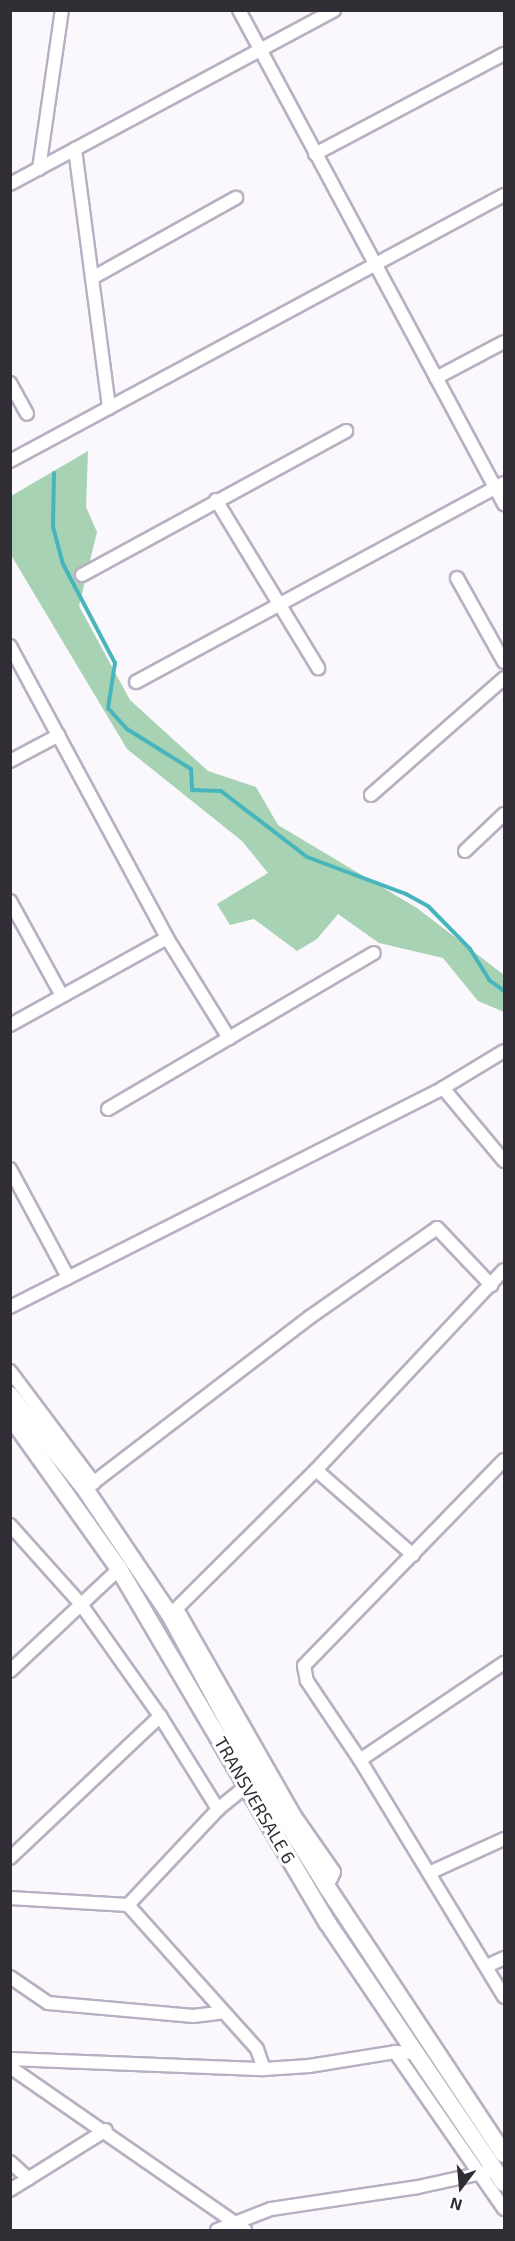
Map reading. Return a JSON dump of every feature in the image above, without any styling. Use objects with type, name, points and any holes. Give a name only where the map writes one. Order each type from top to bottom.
[{"type":"main road","name":"TRANSVERSALE 6","points":[[10,1395],[90,1486],[173,1612],[327,1887],[504,2154]]},
{"type":"main road","name":"TRANSVERSALE 6","points":[[10,1416],[119,1569],[327,1922],[414,2053],[500,2176]]},
{"type":"street","points":[[39,169],[62,10]]},
{"type":"street","points":[[238,10],[436,378],[500,485],[504,504]]},
{"type":"street","points":[[10,184],[334,10]]},
{"type":"street","points":[[315,154],[504,54]]},
{"type":"street","points":[[75,149],[109,408]]},
{"type":"street","points":[[10,461],[504,195]]},
{"type":"street","points":[[93,278],[236,198]]},
{"type":"street","points":[[436,378],[504,342]]},
{"type":"street","points":[[10,382],[27,414]]},
{"type":"street","points":[[82,575],[346,431]]},
{"type":"street","points":[[136,682],[500,485]]},
{"type":"street","points":[[216,500],[318,668]]},
{"type":"street","points":[[457,578],[504,662]]},
{"type":"street","points":[[10,646],[167,938],[229,1038]]},
{"type":"street","points":[[370,795],[504,678]]},
{"type":"street","points":[[10,761],[59,735]]},
{"type":"street","points":[[465,851],[504,814]]},
{"type":"street","points":[[10,902],[62,996]]},
{"type":"street","points":[[10,1025],[167,938]]},
{"type":"street","points":[[108,1109],[374,953]]},
{"type":"street","points":[[10,1308],[443,1088],[504,1051]]},
{"type":"street","points":[[443,1088],[504,1161]]},
{"type":"street","points":[[10,1169],[68,1277]]},
{"type":"street","points":[[10,1371],[90,1486],[310,1317],[437,1228],[490,1285]]},
{"type":"street","points":[[173,1612],[316,1470],[504,1270]]},
{"type":"street","points":[[504,1460],[304,1666],[307,1681],[360,1760],[504,1996]]},
{"type":"street","points":[[316,1470],[413,1555]]},
{"type":"street","points":[[10,1525],[80,1603],[160,1716],[218,1809]]},
{"type":"street","points":[[10,1671],[80,1603],[119,1569]]},
{"type":"street","points":[[360,1760],[504,1663]]},
{"type":"street","points":[[10,1858],[160,1716]]},
{"type":"street","points":[[128,1905],[218,1809],[246,1786]]},
{"type":"street","points":[[429,1873],[504,1839]]},
{"type":"street","points":[[10,1898],[128,1905],[257,2049],[264,2069]]},
{"type":"street","points":[[487,1966],[504,1958]]},
{"type":"street","points":[[10,1977],[48,2003],[193,2016],[224,2012]]},
{"type":"street","points":[[395,2052],[504,2209]]},
{"type":"street","points":[[10,2058],[264,2069],[309,2067],[395,2052],[414,2053]]},
{"type":"street","points":[[10,2067],[106,2130],[245,2230]]},
{"type":"street","points":[[10,2190],[106,2130]]},
{"type":"street","points":[[10,2162],[29,2179]]},
{"type":"street","points":[[217,2230],[271,2209],[418,2187],[477,2171],[500,2176]]},
{"type":"green space","points":[[88,451],[86,507],[97,532],[79,606],[130,700],[208,771],[256,787],[278,825],[417,908],[504,975],[504,1012],[478,1001],[443,958],[379,943],[338,914],[317,939],[297,951],[254,919],[230,925],[217,904],[268,873],[242,841],[127,749],[11,555],[11,496]]},
{"type":"waterway","points":[[54,473],[53,527],[63,564],[115,663],[108,708],[127,729],[191,769],[192,790],[221,791],[307,857],[406,894],[429,907],[470,949],[489,980],[504,991]]}]
